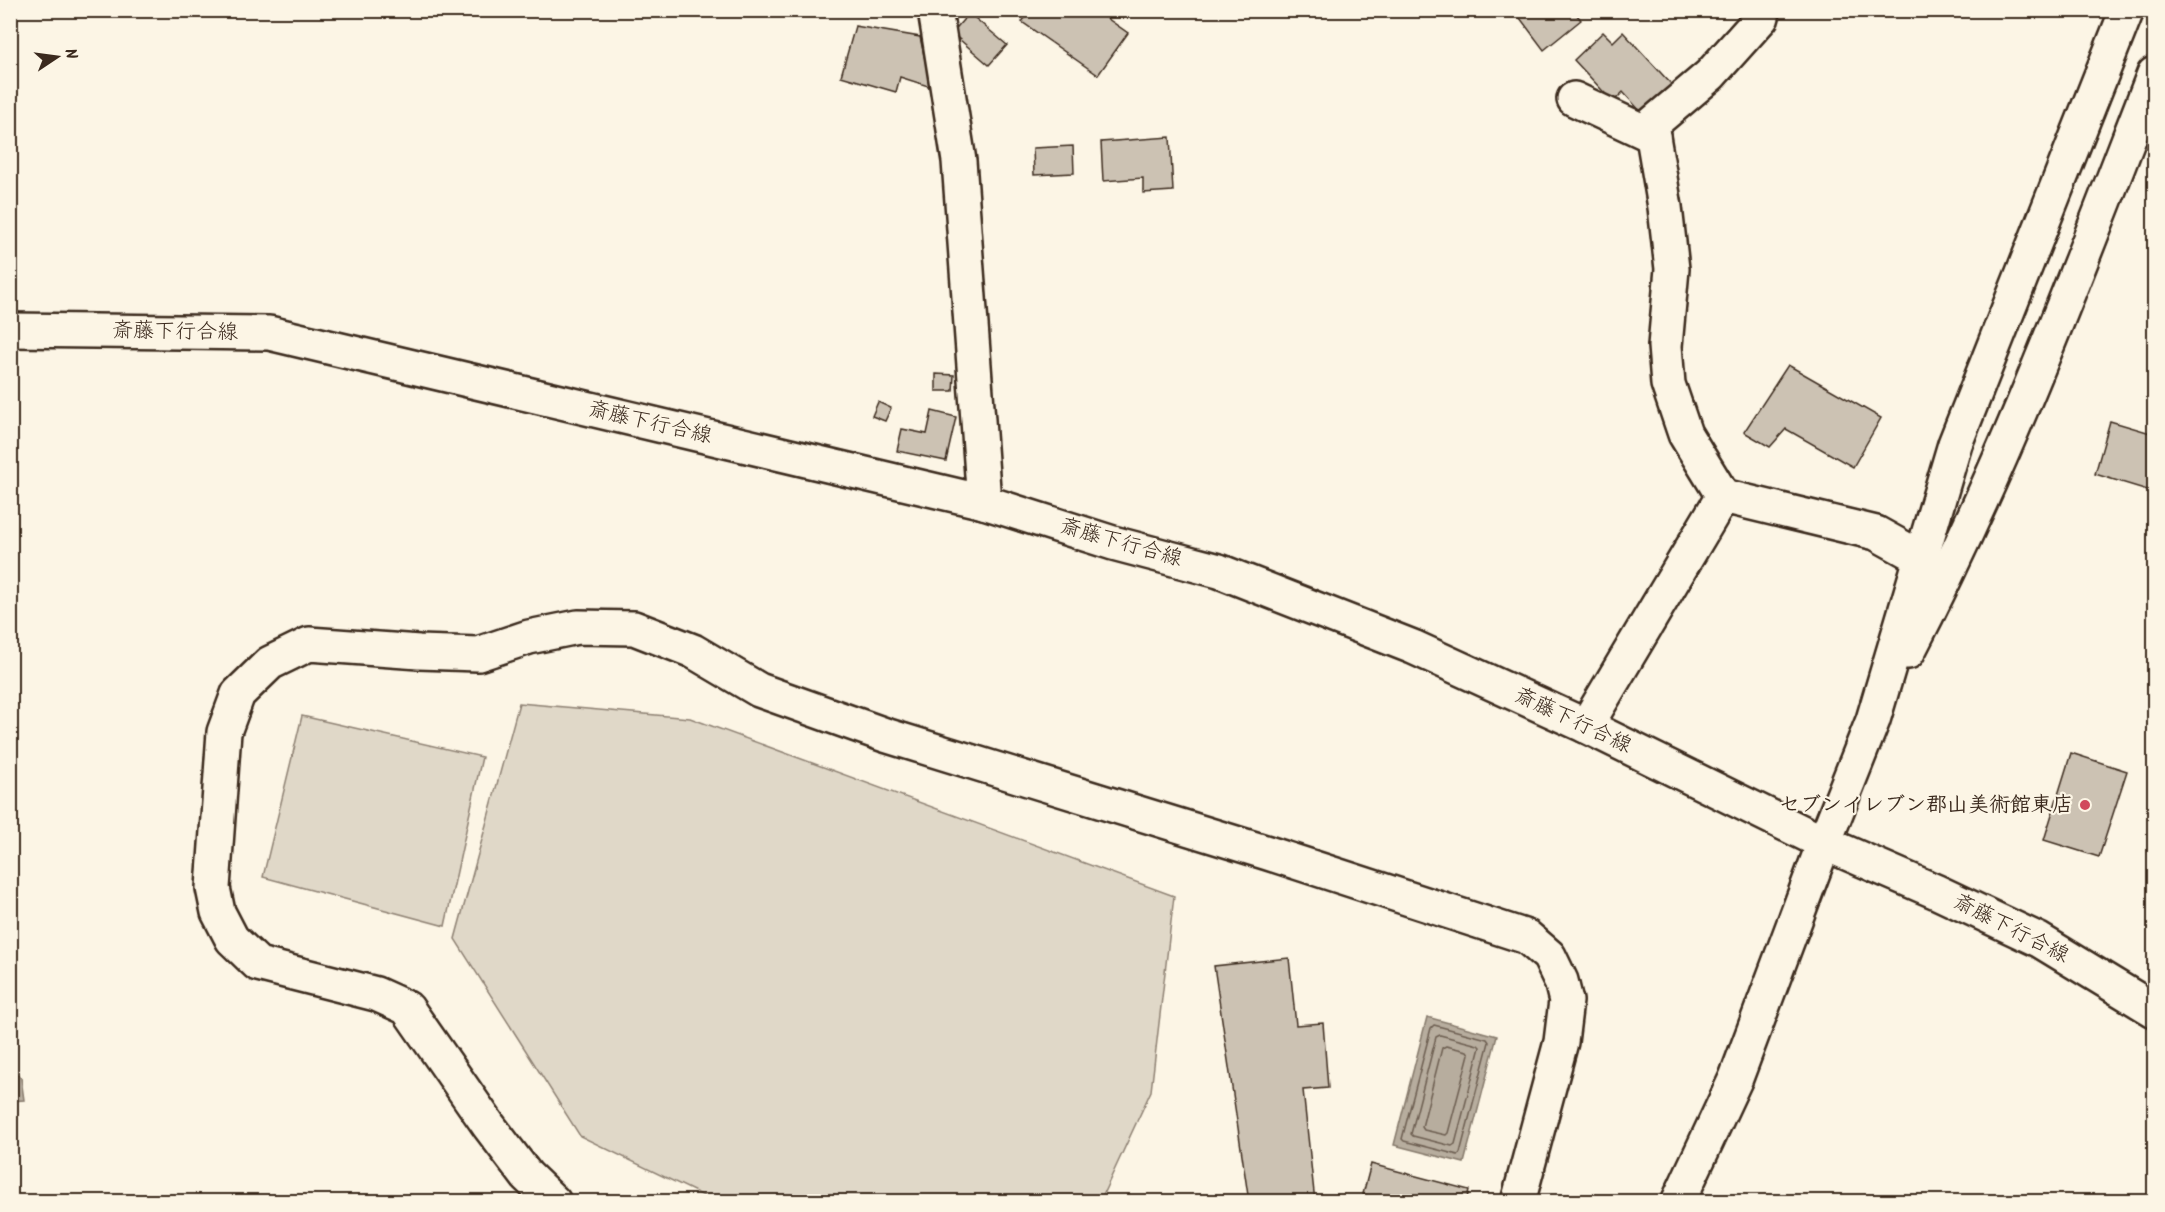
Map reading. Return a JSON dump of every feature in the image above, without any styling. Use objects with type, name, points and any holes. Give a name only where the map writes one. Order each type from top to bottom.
[{"type":"street","points":[[935,10],[959,161],[984,502]]},
{"type":"street","points":[[1763,10],[1762,17],[1710,75],[1651,125],[1665,207],[1672,268],[1665,346],[1668,384],[1685,434],[1723,496],[1876,533],[1921,558]]},
{"type":"street","points":[[1678,1202],[1736,1078],[1824,843],[1873,720],[1955,444],[2127,10]]},
{"type":"street","points":[[1873,720],[1941,589],[2004,450],[2154,74]]},
{"type":"street","points":[[1574,99],[1653,136]]},
{"type":"street","name":"斎藤下行合線","points":[[10,330],[269,333],[984,502],[1113,543],[1219,571],[1413,647],[1586,726],[1824,843],[1937,892],[2039,940],[2154,1010]]},
{"type":"street","points":[[1586,726],[1723,496]]},
{"type":"street","points":[[554,1202],[527,1176],[489,1126],[407,1008],[376,994],[258,964],[232,939],[218,912],[213,888],[224,732],[238,694],[270,663],[309,644],[395,651],[478,654],[529,637],[578,627],[634,628],[693,651],[759,690],[885,735],[1268,853],[1527,937],[1549,956],[1561,981],[1566,1001],[1561,1042],[1518,1202]]},
{"type":"street","points":[[1701,1202],[1736,1078]]},
{"type":"shaded area","points":[[519,703],[690,718],[1174,896],[1151,1091],[1100,1201],[714,1201],[580,1136],[455,939]]},
{"type":"shaded area","points":[[302,716],[482,757],[445,926],[263,877]]},
{"type":"water","points":[[1427,1017],[1497,1036],[1464,1163],[1394,1145]]},
{"type":"water","points":[[10,1067],[21,1078],[24,1100],[11,1101]]},
{"type":"building","points":[[1030,10],[1095,10],[1128,33],[1098,75],[1022,22]]},
{"type":"building","points":[[1514,10],[1573,10],[1581,20],[1544,50]]},
{"type":"building","points":[[969,13],[1007,45],[989,65],[952,33]]},
{"type":"building","points":[[855,26],[920,37],[931,87],[900,77],[896,92],[841,76]]},
{"type":"building","points":[[1603,32],[1613,42],[1623,32],[1672,85],[1642,113],[1623,92],[1613,102],[1574,60]]},
{"type":"building","points":[[1170,137],[1173,191],[1143,193],[1143,178],[1103,181],[1101,142]]},
{"type":"building","points":[[1073,146],[1074,173],[1034,175],[1033,148]]},
{"type":"building","points":[[1788,365],[1881,418],[1853,467],[1786,429],[1770,447],[1744,432]]},
{"type":"building","points":[[936,374],[954,375],[953,391],[936,391]]},
{"type":"building","points":[[878,402],[891,408],[885,421],[872,416]]},
{"type":"building","points":[[932,411],[956,417],[946,461],[897,451],[902,429],[927,434]]},
{"type":"building","points":[[2110,421],[2154,434],[2154,492],[2095,474]]},
{"type":"building","name":"セブンイレブン郡山美術館東店","points":[[2071,753],[2127,771],[2099,857],[2044,840]]},
{"type":"building","points":[[1289,958],[1296,1025],[1323,1023],[1328,1088],[1303,1090],[1315,1202],[1249,1202],[1214,966]]},
{"type":"building","points":[[1371,1164],[1469,1190],[1466,1202],[1390,1202],[1363,1194]]},
{"type":"place","name":"セブンイレブン郡山美術館東店","points":[[2085,805]]}]
